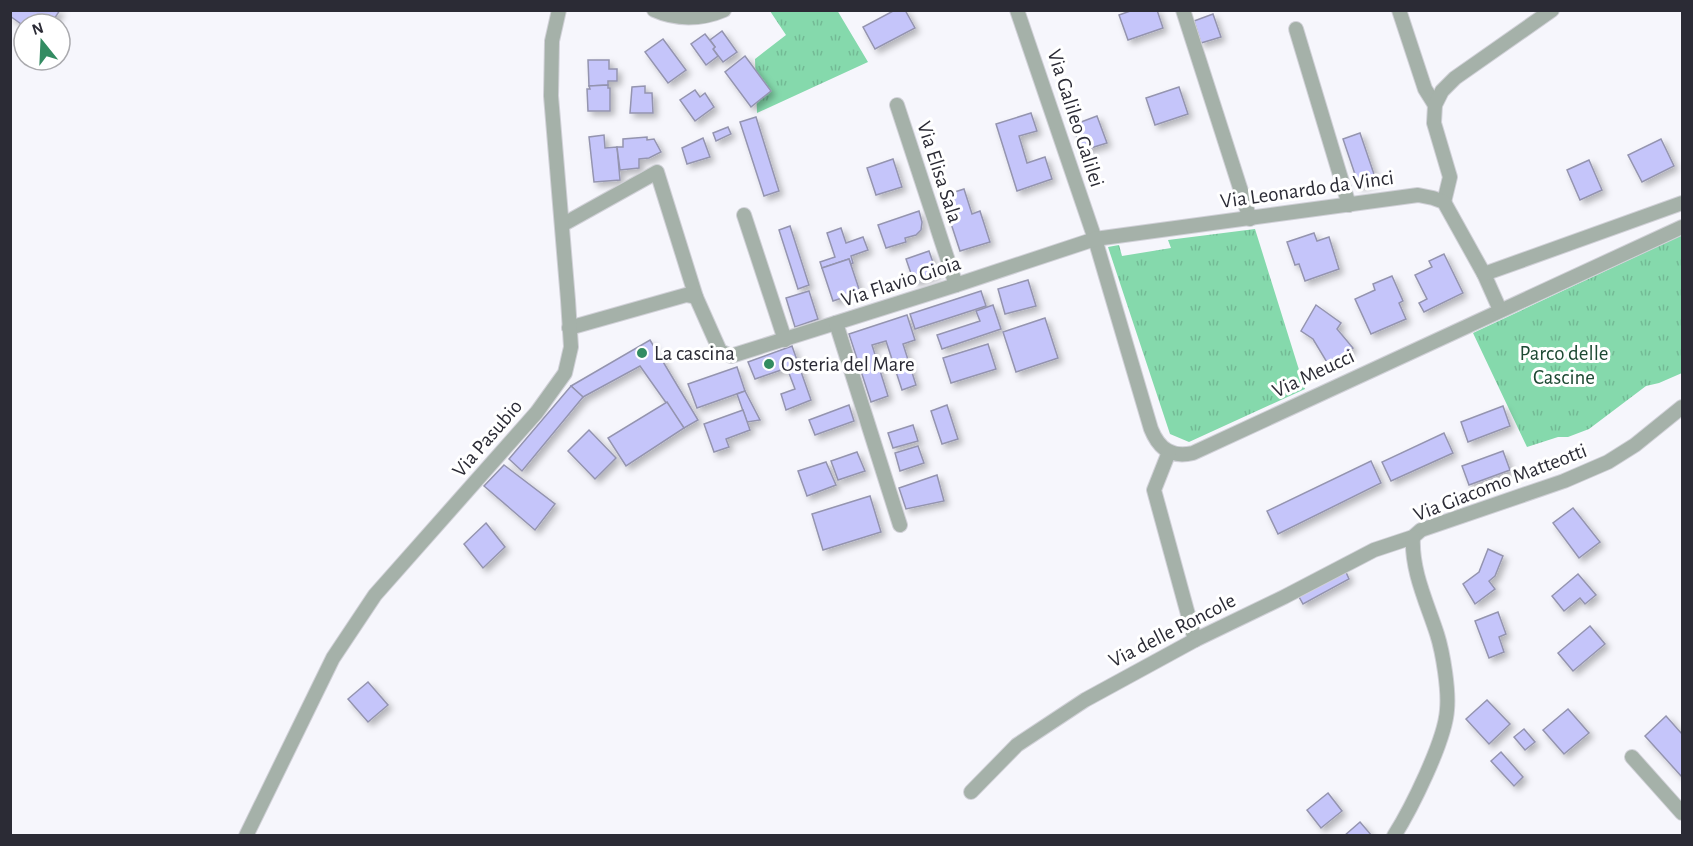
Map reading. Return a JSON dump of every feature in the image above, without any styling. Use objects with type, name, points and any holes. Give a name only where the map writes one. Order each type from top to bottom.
[{"type":"street","name":"Via Pasubio","points":[[246,836],[333,658],[375,595],[537,412],[565,373],[571,347],[551,96],[552,41],[559,10]]},
{"type":"street","points":[[654,10],[665,15],[691,18],[714,15],[724,10]]},
{"type":"street","name":"Via Galileo Galilei","points":[[1017,10],[1095,239]]},
{"type":"street","points":[[1183,10],[1250,219]]},
{"type":"street","points":[[1399,10],[1425,89],[1435,105]]},
{"type":"street","points":[[1500,310],[1484,274],[1444,202],[1450,177],[1434,123],[1435,105],[1442,91],[1455,78],[1552,10]]},
{"type":"street","points":[[1296,29],[1349,205]]},
{"type":"street","name":"Via Elisa Sala","points":[[897,105],[956,285]]},
{"type":"street","points":[[562,225],[657,172],[696,297],[686,295],[569,328]]},
{"type":"street","name":"Via Leonardo da Vinci","points":[[1095,239],[1418,195],[1444,202]]},
{"type":"street","points":[[1484,274],[1683,203]]},
{"type":"street","points":[[744,215],[785,340]]},
{"type":"street","name":"Via Meucci","points":[[1169,452],[1179,455],[1193,453],[1683,227]]},
{"type":"street","points":[[1095,239],[1151,429],[1160,445],[1169,452],[1154,490],[1195,640]]},
{"type":"street","name":"Via Flavio Gioia","points":[[696,297],[720,351],[732,356],[1095,239]]},
{"type":"street","points":[[836,323],[900,525]]},
{"type":"street","name":"Via Giacomo Matteotti","points":[[1394,836],[1406,817],[1432,759],[1446,721],[1448,708],[1441,646],[1412,555],[1413,537],[1421,530],[1564,481],[1608,462],[1635,445],[1683,407]]},
{"type":"street","name":"Via delle Roncole","points":[[971,792],[1017,745],[1085,700],[1195,640],[1374,550],[1413,537]]},
{"type":"street","points":[[1632,757],[1683,813]]},
{"type":"green space","points":[[837,10],[868,62],[757,113],[755,59],[786,35],[770,11]]},
{"type":"green space","points":[[1255,229],[1305,389],[1189,442],[1170,434],[1108,247],[1119,245],[1122,256],[1171,248],[1168,240]]},
{"type":"green space","name":"Parco delle Cascine","points":[[1682,235],[1682,373],[1646,386],[1589,429],[1568,437],[1558,437],[1527,447],[1473,333]]},
{"type":"building","points":[[12,10],[60,10],[59,12],[12,12],[12,17],[10,16]]},
{"type":"building","points":[[895,10],[905,10],[915,28],[875,49],[863,27]]},
{"type":"building","points":[[1133,10],[1157,10],[1163,28],[1128,40],[1119,15]]},
{"type":"building","points":[[1213,14],[1221,37],[1201,43],[1194,21]]},
{"type":"building","points":[[722,31],[737,52],[723,62],[713,49],[715,47],[710,40]]},
{"type":"building","points":[[705,34],[715,47],[713,49],[718,56],[706,65],[691,44]]},
{"type":"building","points":[[663,39],[686,70],[668,83],[645,52]]},
{"type":"building","points":[[745,56],[771,91],[751,107],[725,72]]},
{"type":"building","points":[[588,60],[609,60],[609,69],[617,69],[617,81],[608,81],[608,85],[589,86]]},
{"type":"building","points":[[608,85],[610,111],[588,111],[587,89],[590,89],[589,86]]},
{"type":"building","points":[[645,86],[645,93],[652,93],[653,113],[630,113],[632,87]]},
{"type":"building","points":[[1179,87],[1188,114],[1155,125],[1146,98]]},
{"type":"building","points":[[695,90],[700,97],[705,93],[714,107],[695,121],[680,100]]},
{"type":"building","points":[[1031,113],[1037,131],[1019,136],[1027,163],[1045,157],[1052,179],[1017,191],[996,124]]},
{"type":"building","points":[[1097,116],[1107,143],[1081,151],[1073,125]]},
{"type":"building","points":[[756,117],[779,191],[764,196],[740,122]]},
{"type":"building","points":[[728,127],[731,134],[716,141],[713,133]]},
{"type":"building","points":[[1360,133],[1376,180],[1359,186],[1343,139]]},
{"type":"building","points":[[604,135],[605,148],[617,147],[620,180],[594,182],[589,137]]},
{"type":"building","points":[[647,137],[647,140],[654,139],[661,152],[649,158],[639,159],[639,168],[620,170],[617,147],[623,147],[623,139]]},
{"type":"building","points":[[703,138],[710,157],[687,164],[682,148]]},
{"type":"building","points":[[1661,139],[1674,166],[1642,182],[1628,155]]},
{"type":"building","points":[[893,159],[902,187],[876,195],[867,168]]},
{"type":"building","points":[[1589,160],[1602,190],[1580,200],[1567,170]]},
{"type":"building","points":[[964,189],[972,214],[980,211],[990,242],[960,251],[942,196]]},
{"type":"building","points":[[919,211],[922,222],[921,230],[916,235],[905,238],[906,242],[886,248],[878,225]]},
{"type":"building","points":[[790,226],[809,285],[798,289],[779,230]]},
{"type":"building","points":[[841,228],[846,243],[863,237],[868,250],[851,256],[853,263],[851,264],[849,259],[822,268],[820,262],[835,257],[827,233]]},
{"type":"building","points":[[1314,233],[1317,241],[1329,237],[1339,269],[1305,281],[1299,264],[1295,265],[1287,242]]},
{"type":"building","points":[[929,251],[937,274],[914,282],[906,259]]},
{"type":"building","points":[[1444,254],[1463,293],[1424,312],[1419,303],[1427,299],[1415,275],[1432,267],[1429,261]]},
{"type":"building","points":[[849,259],[860,292],[833,301],[822,268]]},
{"type":"building","points":[[1392,276],[1403,301],[1399,303],[1406,319],[1371,334],[1355,299],[1375,290],[1373,284]]},
{"type":"building","points":[[1028,280],[1036,306],[1005,314],[998,289]]},
{"type":"building","points":[[809,291],[818,319],[795,327],[786,298]]},
{"type":"building","points":[[981,291],[986,306],[915,329],[910,314]]},
{"type":"building","points":[[993,305],[1001,329],[942,349],[937,335],[980,321],[976,311]]},
{"type":"building","points":[[1316,305],[1341,323],[1337,329],[1353,348],[1328,364],[1313,339],[1301,331]]},
{"type":"building","points":[[907,315],[915,340],[903,344],[916,385],[902,390],[886,341],[872,345],[888,396],[871,402],[849,334]]},
{"type":"building","points":[[1045,318],[1058,358],[1016,372],[1003,332]]},
{"type":"building","points":[[650,340],[698,420],[684,428],[640,366],[583,397],[571,386]]},
{"type":"building","points":[[988,344],[996,369],[951,383],[943,358]]},
{"type":"building","points":[[792,346],[811,400],[786,410],[781,394],[795,389],[787,368],[755,379],[748,362]]},
{"type":"building","points":[[737,367],[745,391],[697,408],[688,384]]},
{"type":"building","points":[[571,386],[583,397],[522,471],[509,459]]},
{"type":"building","points":[[745,391],[760,420],[747,422],[737,394]]},
{"type":"building","points":[[667,402],[684,428],[626,466],[608,438]]},
{"type":"building","points":[[849,405],[854,421],[815,435],[809,420]]},
{"type":"building","points":[[947,405],[958,439],[942,444],[931,411]]},
{"type":"building","points":[[1503,406],[1510,426],[1468,442],[1461,422]]},
{"type":"building","points":[[743,410],[750,430],[726,439],[729,447],[714,452],[704,424]]},
{"type":"building","points":[[913,425],[918,441],[893,448],[888,433]]},
{"type":"building","points":[[589,430],[616,458],[595,479],[568,451]]},
{"type":"building","points":[[1444,433],[1453,453],[1391,481],[1382,462]]},
{"type":"building","points":[[918,446],[924,463],[900,471],[895,453]]},
{"type":"building","points":[[1503,451],[1510,470],[1469,485],[1462,466]]},
{"type":"building","points":[[857,452],[865,471],[838,480],[831,461]]},
{"type":"building","points":[[1371,461],[1381,483],[1278,534],[1267,511]]},
{"type":"building","points":[[826,462],[836,485],[807,496],[798,471]]},
{"type":"building","points":[[504,465],[555,504],[535,530],[484,486]]},
{"type":"building","points":[[937,475],[944,501],[906,509],[899,488]]},
{"type":"building","points":[[870,496],[881,532],[823,550],[812,514]]},
{"type":"building","points":[[1573,508],[1600,542],[1579,558],[1553,523]]},
{"type":"building","points":[[486,523],[505,547],[483,568],[464,544]]},
{"type":"building","points":[[1488,549],[1503,556],[1495,576],[1489,581],[1495,589],[1475,604],[1463,584],[1479,572]]},
{"type":"building","points":[[1345,570],[1349,579],[1303,604],[1298,595]]},
{"type":"building","points":[[1578,574],[1596,595],[1585,604],[1580,598],[1564,611],[1552,596]]},
{"type":"building","points":[[1498,612],[1506,634],[1499,637],[1504,652],[1489,658],[1475,621]]},
{"type":"building","points":[[1590,626],[1605,644],[1573,671],[1558,653]]},
{"type":"building","points":[[368,682],[388,705],[368,722],[348,699]]},
{"type":"building","points":[[1487,700],[1510,724],[1489,744],[1466,719]]},
{"type":"building","points":[[1568,709],[1589,733],[1564,754],[1543,730]]},
{"type":"building","points":[[1666,716],[1682,734],[1682,777],[1645,736]]},
{"type":"building","points":[[1524,729],[1535,742],[1525,750],[1514,737]]},
{"type":"building","points":[[1501,752],[1523,777],[1514,786],[1491,761]]},
{"type":"building","points":[[1328,793],[1342,811],[1321,828],[1307,810]]},
{"type":"building","points":[[1360,822],[1372,836],[1344,836]]},
{"type":"place","name":"La cascina","points":[[642,353]]},
{"type":"place","name":"Osteria del Mare","points":[[769,364]]}]
